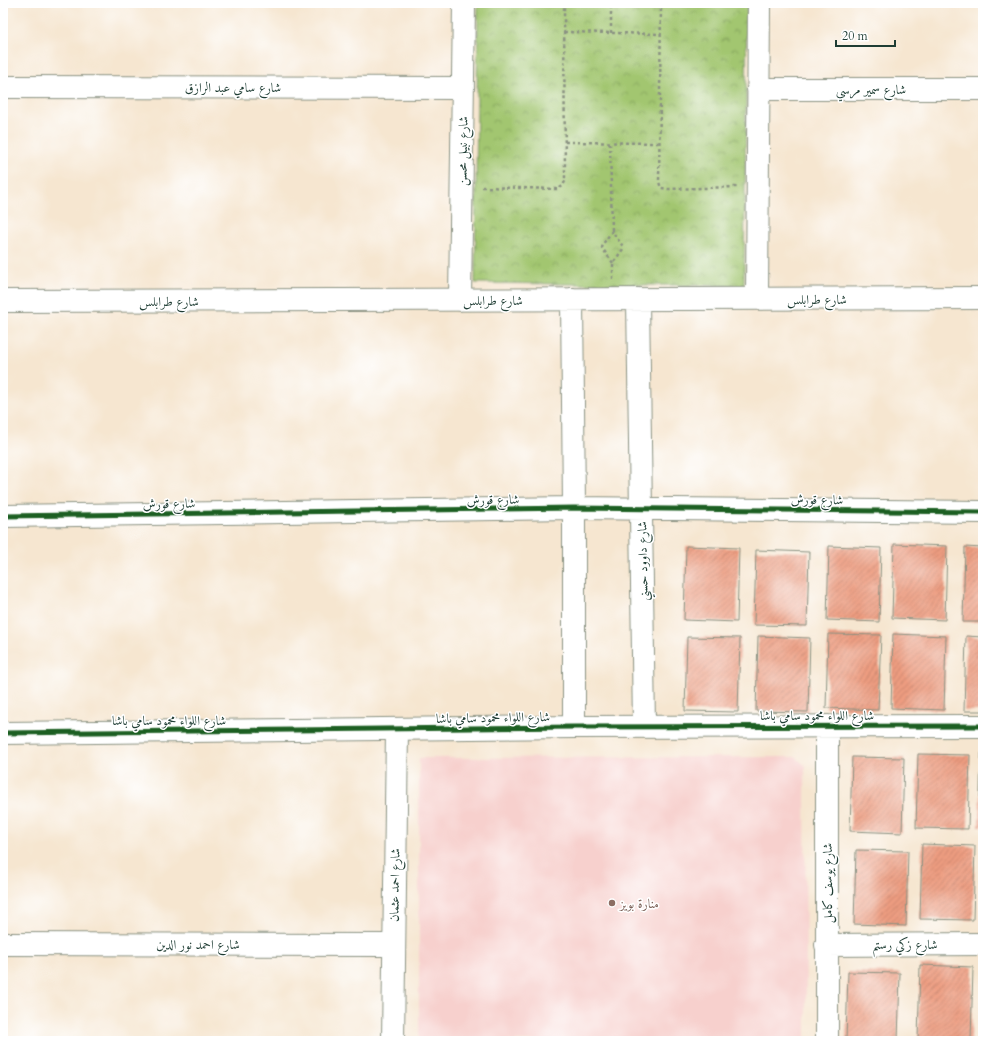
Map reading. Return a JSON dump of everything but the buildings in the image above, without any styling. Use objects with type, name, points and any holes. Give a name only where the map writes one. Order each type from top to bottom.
[{"type":"street","name":"شارع نبيل محسن","points":[[460,300],[464,3]]},
{"type":"street","points":[[757,299],[759,3]]},
{"type":"street","name":"شارع سامي عبد الرازق","points":[[3,87],[463,88]]},
{"type":"street","name":"شارع سمير مرسي","points":[[758,89],[983,89]]},
{"type":"street","name":"شارع طرابلس","points":[[3,301],[983,298]]},
{"type":"street","points":[[572,299],[574,727]]},
{"type":"street","name":"شارع داوود حسني","points":[[638,299],[644,727]]},
{"type":"street","name":"شارع قورش","points":[[3,516],[574,508],[983,512]]},
{"type":"street","name":"شارع يوسف كامل","points":[[827,726],[827,1041]]},
{"type":"street","name":"شارع اللواء محمود سامي باشا","points":[[3,733],[574,727],[983,726]]},
{"type":"street","name":"شارع احمد عثمان","points":[[393,1041],[393,944],[397,730]]},
{"type":"street","name":"شارع احمد نور الدين","points":[[3,944],[393,944]]},
{"type":"street","name":"شارع زكي رستم","points":[[826,945],[983,944]]},
{"type":"path","points":[[462,187],[558,189],[563,186],[565,181],[564,3]]},
{"type":"path","points":[[610,33],[611,3]]},
{"type":"path","points":[[661,3],[659,182],[661,188],[758,186]]},
{"type":"path","points":[[564,32],[661,34]]},
{"type":"path","points":[[565,142],[660,143]]},
{"type":"path","points":[[610,143],[612,231],[622,245],[623,249],[613,263],[602,248],[612,231]]},
{"type":"shaded area","name":"منارة بويز","points":[[795,757],[805,765],[806,1041],[419,1041],[419,758]]},
{"type":"green space","points":[[478,3],[747,3],[744,286],[475,283]]},
{"type":"cycle path","points":[[3,516],[574,508],[983,512]]},
{"type":"cycle path","points":[[3,733],[574,727],[983,726]]},
{"type":"place","name":"منارة بويز","points":[[612,903]]}]
